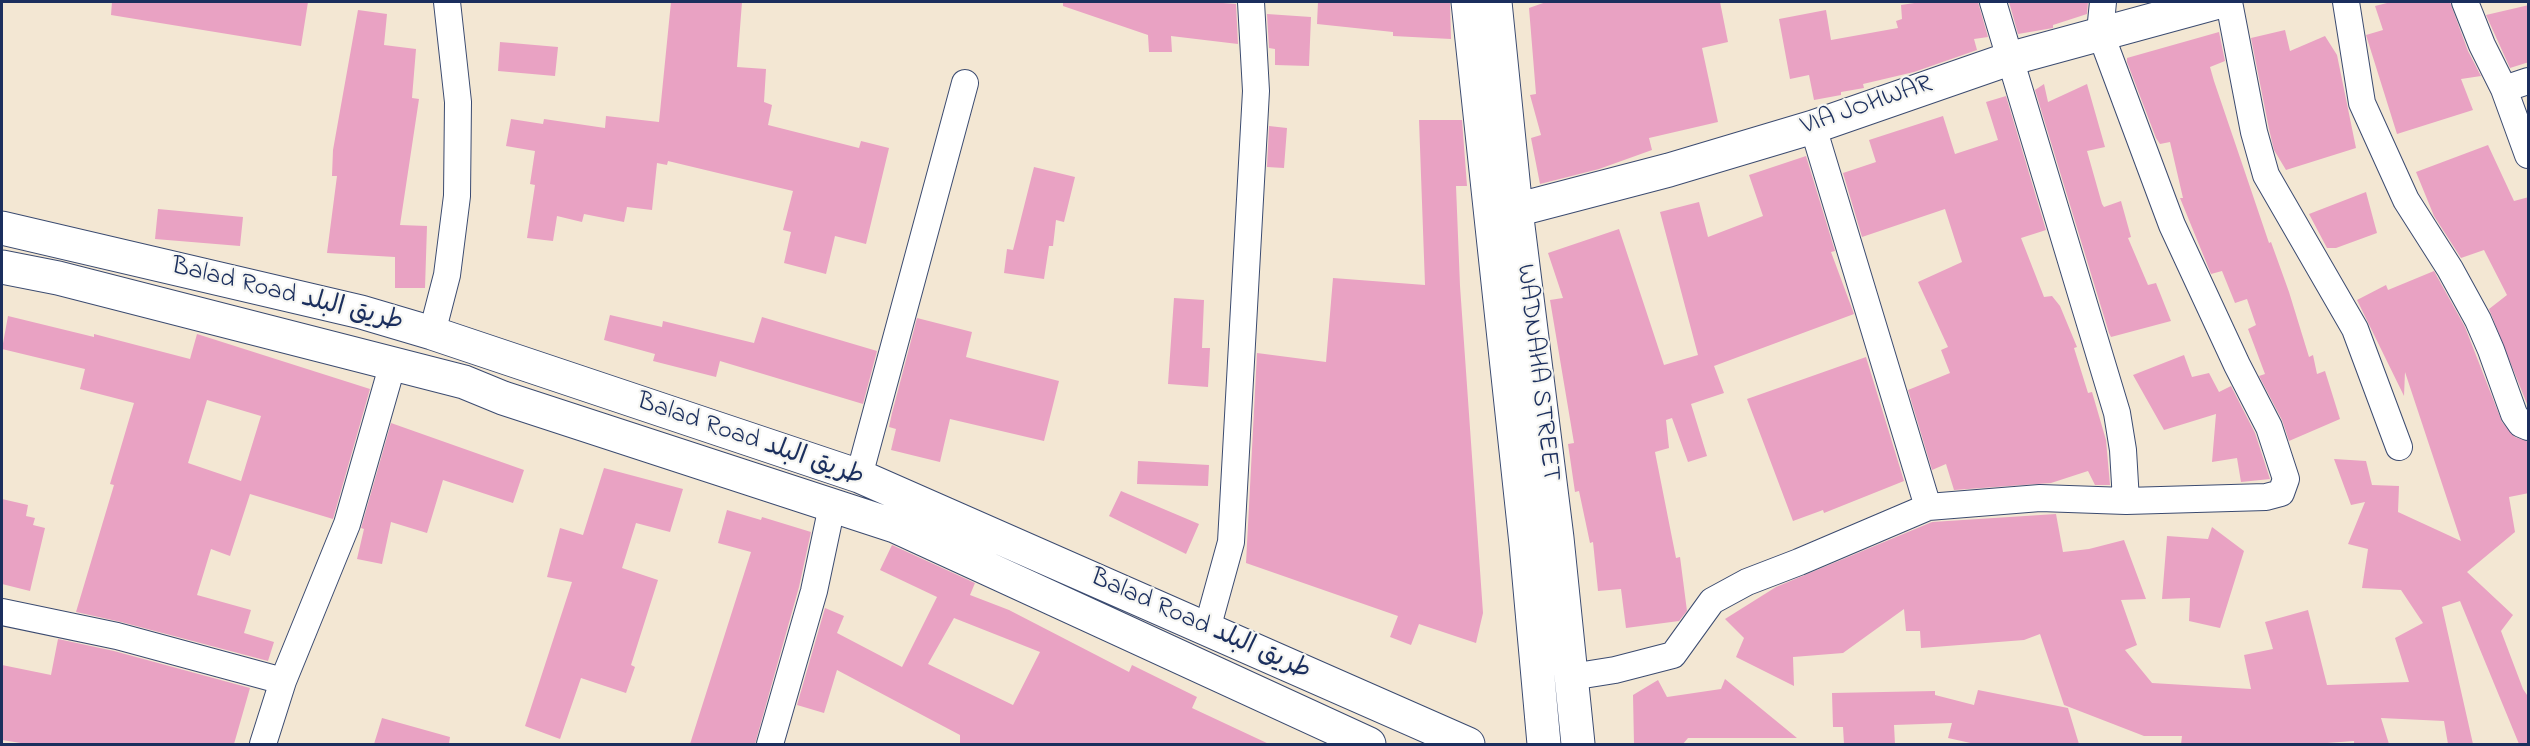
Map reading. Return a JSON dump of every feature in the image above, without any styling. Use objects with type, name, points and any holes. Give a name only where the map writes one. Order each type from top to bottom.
[{"type":"main road","points":[[1468,2],[1541,541],[1544,744]]},
{"type":"main road","name":"WADNAHA STREET","points":[[1495,2],[1516,210],[1541,541],[1571,677],[1578,744]]},
{"type":"main road","name":"VIA JOHWAR","points":[[1516,210],[1669,170],[1813,127],[2009,59],[2101,17],[2218,2]]},
{"type":"main road","name":"Balad Road طريق البلد","points":[[2,228],[361,312],[432,333],[859,476],[1468,744]]},
{"type":"main road","name":"Balad Road طريق البلد","points":[[2,267],[58,278],[464,382],[503,398],[895,526],[1369,744]]},
{"type":"street","points":[[432,333],[447,275],[457,196],[458,102],[447,2]]},
{"type":"street","points":[[1207,629],[1231,542],[1256,91],[1251,2]]},
{"type":"street","points":[[1993,2],[2117,413],[2126,501]]},
{"type":"street","points":[[2229,2],[2254,132],[2266,175],[2355,329],[2399,447]]},
{"type":"street","points":[[2346,2],[2362,103],[2406,200],[2450,269],[2478,320],[2514,414],[2521,424],[2529,427]]},
{"type":"street","points":[[2465,2],[2481,45],[2504,88],[2529,155]]},
{"type":"street","points":[[1571,677],[1615,670],[1673,655],[1712,601],[1747,582],[1928,507],[2040,498],[2126,501],[2266,497],[2281,493],[2286,478],[2270,427],[2236,365],[2172,225],[2101,17]]},
{"type":"street","points":[[2504,88],[2529,81]]},
{"type":"street","points":[[859,476],[964,83]]},
{"type":"street","points":[[1813,127],[1928,507]]},
{"type":"street","points":[[263,744],[283,681],[347,524],[393,363]]},
{"type":"street","points":[[770,744],[814,591],[832,506]]},
{"type":"street","points":[[2,612],[117,636],[283,681]]},
{"type":"building","points":[[112,2],[308,2],[301,46],[111,15]]},
{"type":"building","points":[[671,2],[742,2],[737,67],[766,69],[764,102],[772,105],[768,125],[859,148],[861,141],[889,148],[866,244],[835,236],[826,274],[784,263],[791,232],[783,230],[793,191],[668,161],[667,165],[657,163],[652,210],[627,207],[624,222],[584,214],[582,222],[557,216],[553,241],[527,238],[535,185],[530,184],[535,151],[506,146],[511,119],[543,124],[544,119],[605,128],[606,116],[659,122]]},
{"type":"building","points":[[1063,2],[1236,4],[1238,44],[1171,36],[1172,52],[1149,52],[1148,35],[1063,6]]},
{"type":"building","points":[[1318,2],[1450,2],[1451,39],[1393,36],[1393,32],[1317,24]]},
{"type":"building","points":[[1546,2],[1720,2],[1728,42],[1702,48],[1718,122],[1649,138],[1652,150],[1599,169],[1540,184],[1531,138],[1541,135],[1530,95],[1536,94],[1529,8]]},
{"type":"building","points":[[1921,2],[1978,2],[1988,37],[1974,39],[1977,50],[1914,72],[1863,84],[1864,88],[1841,92],[1841,95],[1814,100],[1809,75],[1790,79],[1779,19],[1826,10],[1831,40],[1898,28],[1896,21],[1902,19],[1901,5]]},
{"type":"building","points":[[2009,2],[2088,2],[2087,14],[2053,25],[2053,28],[2018,34]]},
{"type":"building","points":[[2391,2],[2450,2],[2468,51],[2481,76],[2461,79],[2473,110],[2397,134],[2366,35],[2383,30],[2375,6]]},
{"type":"building","points":[[2529,5],[2529,62],[2510,68],[2486,15]]},
{"type":"building","points":[[358,10],[387,14],[384,45],[416,49],[412,98],[419,99],[400,225],[427,226],[425,288],[395,288],[395,257],[327,253],[337,176],[332,176],[333,150]]},
{"type":"building","points":[[1267,14],[1311,17],[1309,66],[1275,65],[1275,49],[1269,48]]},
{"type":"building","points":[[2285,30],[2290,51],[2325,36],[2337,55],[2356,148],[2286,170],[2274,150],[2251,38]]},
{"type":"building","points":[[2219,32],[2225,61],[2210,67],[2214,81],[2269,243],[2271,242],[2289,292],[2309,357],[2313,355],[2317,374],[2325,371],[2340,419],[2289,441],[2282,420],[2259,376],[2265,374],[2248,329],[2256,325],[2247,299],[2235,303],[2222,271],[2211,274],[2180,198],[2183,198],[2170,142],[2160,144],[2156,138],[2127,62],[2127,58]]},
{"type":"building","points":[[500,42],[558,47],[555,76],[498,71]]},
{"type":"building","points":[[2044,84],[2048,102],[2087,84],[2105,147],[2087,151],[2102,204],[2104,207],[2121,201],[2131,237],[2128,238],[2148,285],[2156,283],[2171,321],[2111,337],[2035,90]]},
{"type":"building","points":[[2006,96],[2046,230],[2021,238],[2044,297],[2052,296],[2060,306],[2077,347],[2074,348],[2088,393],[2092,392],[2106,440],[2110,485],[2095,485],[2088,471],[2051,483],[1954,490],[1946,464],[1932,470],[1908,390],[1950,373],[1941,350],[1948,347],[1918,282],[1962,262],[1945,209],[1862,237],[1843,173],[1876,162],[1869,140],[1943,116],[1955,154],[1998,140],[1986,102]]},
{"type":"building","points":[[1419,120],[1462,120],[1467,186],[1456,186],[1460,286],[1483,613],[1476,643],[1419,624],[1411,645],[1390,637],[1398,616],[1246,563],[1257,353],[1326,362],[1333,278],[1425,285]]},
{"type":"building","points":[[1269,126],[1287,128],[1284,168],[1267,167]]},
{"type":"building","points":[[2488,145],[2514,201],[2529,197],[2529,409],[2489,309],[2507,295],[2484,250],[2461,258],[2434,216],[2416,172]]},
{"type":"building","points":[[1806,156],[1835,251],[1831,252],[1854,314],[1714,366],[1724,393],[1691,404],[1707,456],[1688,462],[1672,418],[1666,420],[1669,448],[1655,452],[1676,558],[1680,557],[1687,611],[1679,621],[1626,628],[1621,589],[1598,591],[1593,542],[1590,543],[1579,491],[1575,492],[1568,444],[1574,443],[1550,300],[1563,298],[1548,253],[1619,229],[1664,365],[1698,355],[1660,212],[1699,202],[1708,237],[1763,216],[1749,175]]},
{"type":"building","points":[[1034,167],[1075,177],[1064,222],[1056,220],[1053,246],[1049,246],[1044,279],[1004,273],[1007,249],[1013,250]]},
{"type":"building","points":[[2366,192],[2377,233],[2336,248],[2327,248],[2309,214]]},
{"type":"building","points":[[158,209],[243,217],[240,246],[155,239]]},
{"type":"building","points":[[2434,271],[2465,327],[2502,422],[2515,437],[2529,442],[2529,493],[2509,497],[2515,532],[2467,572],[2513,615],[2501,631],[2523,689],[2529,698],[2529,744],[2519,744],[2460,601],[2442,607],[2473,744],[2448,744],[2444,721],[2381,718],[2389,744],[2354,744],[2354,741],[2314,744],[2181,744],[2182,736],[2144,736],[2064,705],[2040,634],[2024,640],[1921,648],[1920,631],[1906,631],[1904,609],[1843,653],[1793,657],[1794,686],[1736,657],[1744,638],[1725,619],[1776,587],[1932,522],[2056,514],[2063,552],[2089,549],[2124,540],[2146,599],[2121,600],[2137,645],[2125,650],[2152,683],[2251,689],[2244,655],[2273,649],[2265,622],[2308,610],[2327,685],[2409,682],[2395,638],[2423,623],[2401,590],[2362,588],[2368,549],[2348,544],[2365,502],[2351,505],[2334,459],[2366,461],[2372,485],[2399,486],[2398,512],[2461,541],[2405,372],[2404,396],[2357,300],[2386,285],[2388,290]]},
{"type":"building","points":[[1174,298],[1204,300],[1202,348],[1210,348],[1208,387],[1168,384]]},
{"type":"building","points":[[610,315],[662,327],[663,321],[754,343],[762,317],[877,351],[863,404],[720,361],[716,377],[653,361],[655,354],[604,340]]},
{"type":"building","points":[[8,316],[94,337],[94,334],[190,359],[197,334],[370,389],[333,519],[250,494],[230,556],[211,549],[197,595],[251,610],[244,633],[274,642],[268,661],[76,612],[114,485],[110,484],[134,403],[80,389],[85,369],[2,349]],"holes":[[[207,400],[261,416],[241,481],[188,463]]]},
{"type":"building","points":[[917,318],[972,332],[966,357],[1059,381],[1044,441],[950,419],[940,462],[891,450],[896,429],[889,427]]},
{"type":"building","points":[[2184,355],[2192,377],[2209,373],[2219,392],[2231,386],[2255,433],[2270,479],[2241,482],[2237,458],[2212,462],[2216,414],[2164,430],[2133,375]]},
{"type":"building","points":[[1866,357],[1904,481],[1824,513],[1823,510],[1793,521],[1747,399]]},
{"type":"building","points":[[391,423],[524,470],[513,503],[443,480],[427,533],[391,522],[382,564],[357,559],[364,529],[361,528]]},
{"type":"building","points":[[1138,461],[1209,465],[1208,486],[1137,484]]},
{"type":"building","points":[[604,468],[683,489],[670,532],[636,523],[622,568],[658,580],[631,665],[635,667],[626,693],[581,678],[560,739],[525,726],[572,582],[547,577],[560,528],[583,535]]},
{"type":"building","points":[[1121,491],[1199,524],[1186,554],[1109,516]]},
{"type":"building","points":[[2,499],[28,505],[26,516],[35,518],[33,525],[45,528],[30,591],[2,584]]},
{"type":"building","points":[[727,510],[761,520],[762,517],[811,532],[799,587],[755,744],[690,744],[751,552],[718,543]]},
{"type":"building","points":[[2212,527],[2244,551],[2220,628],[2189,621],[2190,598],[2162,599],[2167,536],[2208,539]]},
{"type":"building","points":[[892,545],[975,583],[970,595],[1009,610],[1129,672],[1132,665],[1197,697],[1192,708],[1269,744],[960,744],[960,735],[837,670],[824,713],[797,705],[825,608],[844,616],[837,633],[902,667],[937,597],[880,570]],"holes":[[[954,618],[1040,652],[1013,705],[928,664]]]},
{"type":"building","points":[[58,639],[114,651],[250,688],[234,744],[27,744],[2,740],[2,665],[51,675]]},
{"type":"building","points":[[1725,679],[1797,738],[1688,738],[1683,744],[1634,744],[1633,695],[1658,680],[1667,697],[1721,689]]},
{"type":"building","points":[[1978,690],[2068,708],[2079,744],[1975,744],[1948,738],[1952,723],[1894,725],[1895,744],[1844,744],[1843,727],[1833,727],[1832,693],[1935,691],[1935,695],[1974,705]]},
{"type":"building","points":[[382,718],[450,737],[449,744],[374,744]]}]
